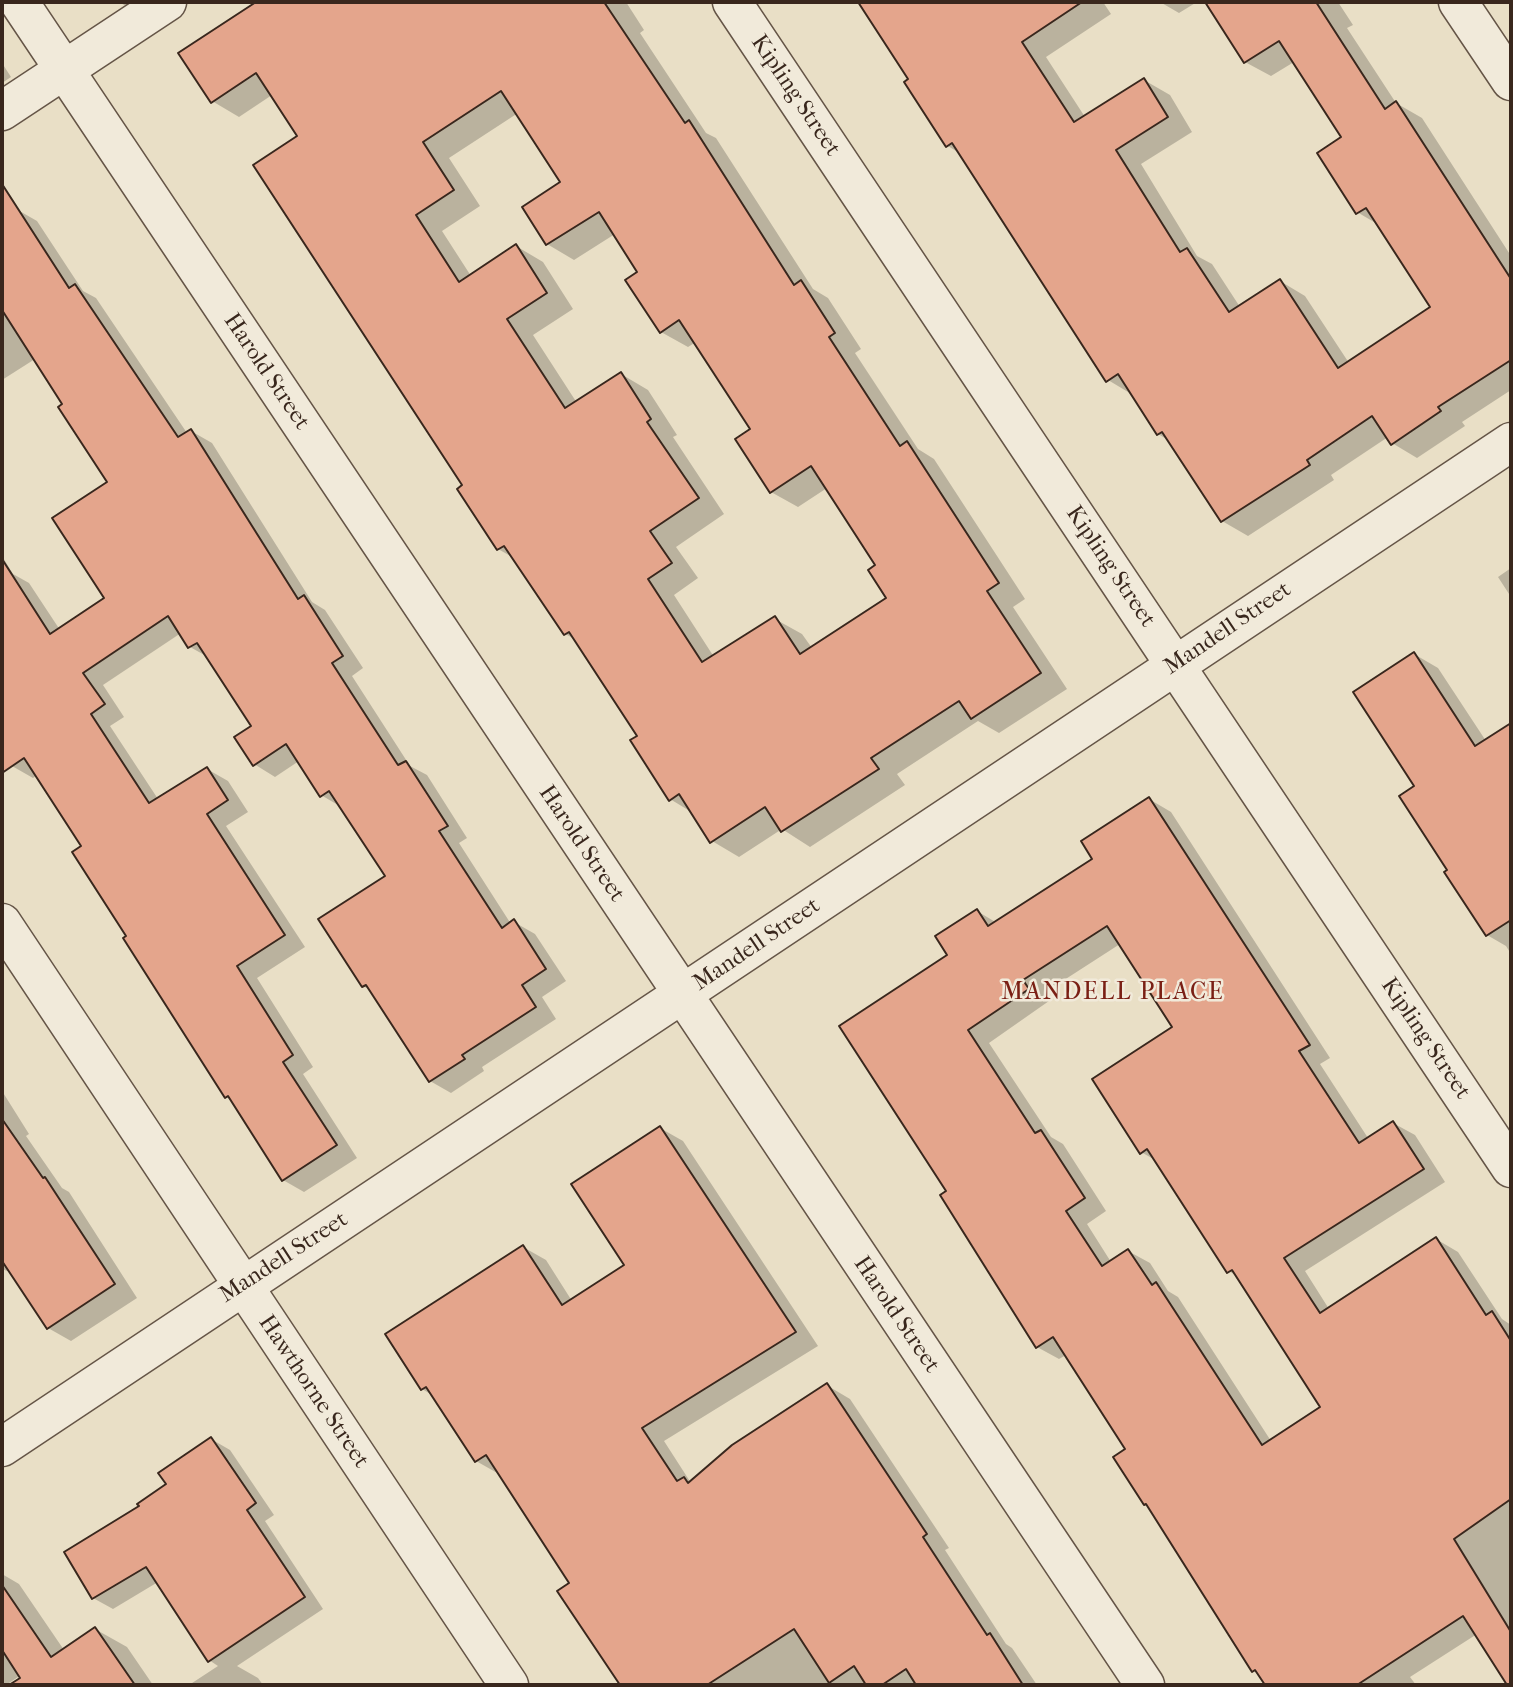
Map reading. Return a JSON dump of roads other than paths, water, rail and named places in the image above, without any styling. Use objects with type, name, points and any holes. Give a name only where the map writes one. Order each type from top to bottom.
[{"type":"street","name":"Harold Street","points":[[19,2],[1145,1685]]},
{"type":"street","points":[[2,111],[167,2]]},
{"type":"street","name":"Kipling Street","points":[[733,2],[1511,1168]]},
{"type":"street","points":[[1458,2],[1511,81]]},
{"type":"street","name":"Mandell Street","points":[[2,1447],[1511,442]]},
{"type":"street","name":"Hawthorne Street","points":[[2,923],[509,1685]]},
{"type":"district","name":"MANDELL PLACE","points":[[1113,993]]}]
